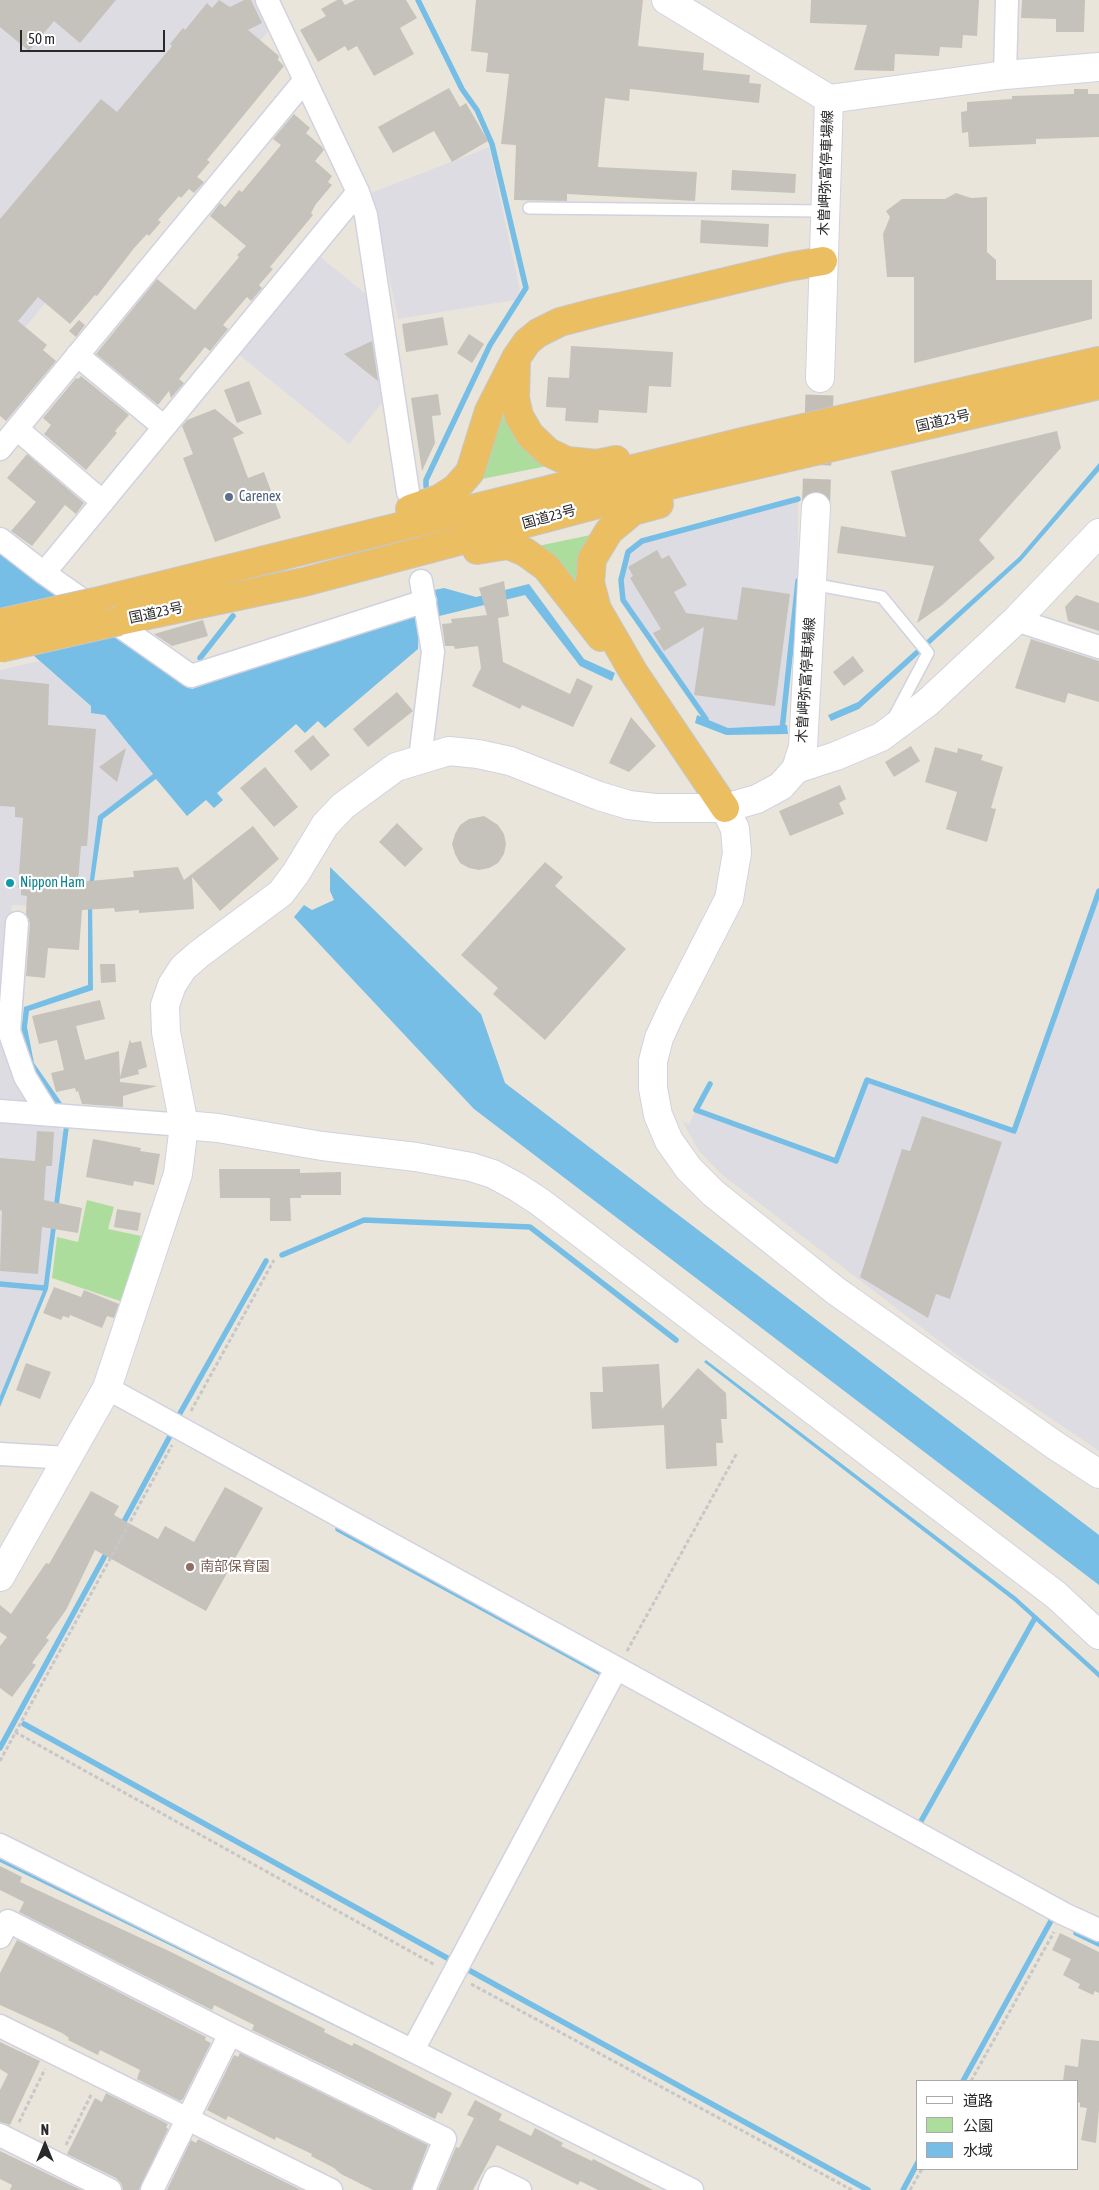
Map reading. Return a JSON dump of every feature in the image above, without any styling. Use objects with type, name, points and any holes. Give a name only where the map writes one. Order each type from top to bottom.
[{"type":"highway","points":[[294,552],[439,499],[456,488],[470,472],[489,411],[516,358],[527,342],[538,333],[560,322],[788,267],[823,261]]},
{"type":"highway","points":[[516,358],[515,398],[519,416],[530,435],[548,452],[567,461],[597,464],[676,448],[746,441]]},
{"type":"highway","name":"国道23号","points":[[0,623],[95,602],[746,441],[1099,361]]},
{"type":"highway","name":"国道23号","points":[[0,648],[304,582],[674,484],[1099,385]]},
{"type":"highway","points":[[725,808],[634,673],[597,609],[590,584],[592,559],[609,531],[633,511],[730,485],[797,455]]},
{"type":"highway","points":[[304,582],[508,545],[525,552],[546,567],[581,614],[634,673]]},
{"type":"street","points":[[268,0],[358,192],[366,215],[408,492]]},
{"type":"street","name":"木曽岬弥富停車場線","points":[[666,0],[829,99],[820,378]]},
{"type":"street","points":[[1005,75],[1007,0]]},
{"type":"street","points":[[829,99],[1005,75],[1099,67]]},
{"type":"street","points":[[0,449],[305,80]]},
{"type":"street","points":[[44,574],[358,192]]},
{"type":"street","points":[[78,355],[164,427]]},
{"type":"street","points":[[17,429],[103,502]]},
{"type":"street","name":"木曽岬弥富停車場線","points":[[0,1577],[108,1388],[178,1174],[184,1125],[166,1032],[165,1005],[172,985],[183,968],[281,893],[296,873],[325,825],[342,806],[396,767],[420,759],[450,751],[478,754],[510,761],[599,796],[629,805],[655,808],[725,808],[756,799],[781,786],[796,769],[803,747],[816,507]]},
{"type":"street","points":[[796,769],[836,756],[886,733],[927,702],[1016,620],[1099,533]]},
{"type":"street","points":[[0,539],[44,574],[191,676],[425,603],[433,652],[420,759]]},
{"type":"street","points":[[1016,620],[1099,647]]},
{"type":"street","points":[[725,808],[735,829],[737,853],[729,899],[671,1012],[659,1038],[653,1061],[653,1088],[658,1115],[669,1141],[689,1169],[713,1193],[836,1291],[1056,1446],[1099,1474]]},
{"type":"street","points":[[17,923],[9,1031],[25,1077],[58,1115]]},
{"type":"street","points":[[0,1111],[218,1128],[322,1146],[387,1153],[462,1165],[493,1174],[540,1202],[1056,1595],[1099,1635]]},
{"type":"street","points":[[108,1388],[616,1669],[1064,1914],[1099,1930]]},
{"type":"street","points":[[0,1454],[68,1458]]},
{"type":"street","points":[[413,2050],[616,1669]]},
{"type":"street","points":[[0,1845],[692,2190]]},
{"type":"street","points":[[0,1937],[8,1921],[230,2034],[445,2139],[424,2190]]},
{"type":"street","points":[[0,2026],[331,2190]]},
{"type":"street","points":[[152,2190],[230,2034]]},
{"type":"street","points":[[5,2138],[110,2190]]},
{"type":"street","points":[[490,2190],[495,2178],[520,2190]]},
{"type":"lane","points":[[529,208],[825,211]]},
{"type":"lane","points":[[812,584],[882,597],[928,653],[886,733]]},
{"type":"path","points":[[0,1761],[274,1260]]},
{"type":"path","points":[[616,1669],[737,1453]]},
{"type":"path","points":[[15,1732],[452,1974],[852,2190]]},
{"type":"path","points":[[972,2080],[1064,1914]]},
{"type":"path","points":[[5,2138],[54,2053]]},
{"type":"path","points":[[57,2164],[100,2076]]},
{"type":"path","points":[[910,2190],[921,2170]]},
{"type":"shaded area","points":[[0,0],[254,0],[269,30],[0,358]]},
{"type":"shaded area","points":[[489,147],[520,290],[515,300],[398,319],[371,193]]},
{"type":"shaded area","points":[[316,253],[373,300],[385,399],[349,444],[237,353]]},
{"type":"shaded area","points":[[798,499],[798,581],[783,725],[728,728],[706,719],[623,600],[621,580],[628,552],[642,541]]},
{"type":"shaded area","points":[[39,661],[91,706],[105,714],[153,774],[98,816],[88,909],[12,905],[3,1031],[28,1104],[0,1102],[0,670]]},
{"type":"shaded area","points":[[1099,891],[1099,1451],[960,1357],[721,1174],[699,1151],[682,1121],[689,1124],[696,1110],[836,1161],[867,1080],[1014,1131]]},
{"type":"shaded area","points":[[0,1121],[55,1125],[64,1132],[44,1288],[0,1396]]},
{"type":"green space","points":[[506,401],[552,465],[472,481]]},
{"type":"green space","points":[[600,533],[580,586],[533,547]]},
{"type":"green space","points":[[87,1200],[114,1207],[108,1229],[141,1236],[123,1302],[52,1278],[57,1237],[78,1242]]},
{"type":"water","points":[[1099,463],[1099,471],[1021,561],[859,709],[831,721],[828,715],[858,702],[1019,557]]},
{"type":"water","points":[[0,550],[192,689],[434,607],[434,590],[444,588],[476,597],[529,584],[584,659],[615,673],[612,681],[580,666],[525,595],[419,621],[418,649],[325,728],[318,721],[305,733],[296,724],[217,793],[223,800],[214,808],[206,800],[187,816],[156,779],[103,819],[92,895],[93,990],[29,1011],[27,1027],[34,1063],[64,1106],[69,1126],[48,1289],[0,1407],[0,1396],[43,1291],[64,1126],[57,1105],[30,1067],[21,1033],[24,1007],[88,985],[88,895],[98,816],[153,774],[105,715],[91,713],[91,706],[0,626]]},
{"type":"water","points":[[697,715],[728,728],[787,725],[788,734],[726,735],[695,723]]},
{"type":"water","points":[[330,867],[481,1014],[505,1083],[1099,1535],[1099,1585],[474,1109],[294,917],[304,905],[312,910],[334,900],[330,891]]},
{"type":"water","points":[[706,1360],[1016,1597],[1099,1672],[1099,1678],[1014,1601],[704,1362]]},
{"type":"water","points":[[0,1858],[675,2190],[670,2190],[0,1862]]},
{"type":"building","points":[[0,0],[116,0],[80,43],[54,21],[29,51],[0,27]]},
{"type":"building","points":[[219,0],[230,7],[244,0],[251,0],[262,23],[248,30],[279,56],[278,60],[284,66],[207,160],[210,162],[197,177],[204,182],[194,193],[189,189],[181,198],[179,196],[158,220],[161,222],[149,236],[147,234],[135,247],[97,296],[95,295],[70,324],[38,297],[18,321],[47,345],[43,350],[56,361],[6,421],[0,416],[0,219],[101,99],[117,112],[172,46],[170,44],[183,28],[185,30],[207,3],[212,8]]},
{"type":"building","points":[[337,0],[342,0],[345,5],[355,0],[406,0],[417,18],[400,28],[414,54],[374,76],[357,46],[348,51],[345,46],[318,62],[300,30],[326,16],[321,9]]},
{"type":"building","points":[[476,0],[643,0],[638,46],[704,53],[703,70],[750,75],[749,83],[761,84],[759,103],[630,89],[629,101],[605,98],[598,167],[697,172],[695,201],[567,194],[567,201],[514,200],[516,145],[501,144],[509,74],[486,72],[488,53],[471,51]]},
{"type":"building","points":[[811,0],[979,0],[977,36],[963,35],[962,48],[940,47],[939,56],[895,54],[894,71],[854,70],[867,25],[810,23]]},
{"type":"building","points":[[1022,0],[1085,0],[1084,32],[1056,32],[1056,19],[1021,18]]},
{"type":"building","points":[[449,88],[460,107],[466,103],[488,141],[452,162],[434,131],[393,153],[378,127]]},
{"type":"building","points":[[1074,89],[1088,89],[1088,94],[1099,94],[1099,137],[1036,139],[1036,144],[969,147],[968,132],[962,133],[961,112],[967,111],[967,102],[1012,99],[1012,96],[1074,94]]},
{"type":"building","points":[[294,114],[310,128],[306,133],[324,150],[315,161],[332,176],[328,182],[332,185],[316,204],[311,213],[313,215],[270,267],[273,269],[259,285],[262,288],[251,301],[247,297],[223,325],[228,329],[210,351],[205,347],[179,379],[184,383],[171,398],[169,391],[158,405],[96,354],[157,279],[195,310],[239,257],[237,255],[246,246],[210,216],[220,203],[225,207],[239,190],[242,192],[281,145],[273,139]]},
{"type":"building","points":[[732,170],[796,174],[795,193],[731,190]]},
{"type":"building","points":[[956,193],[971,198],[987,197],[987,252],[996,260],[996,280],[1092,280],[1092,319],[914,363],[914,277],[887,277],[883,234],[890,217],[886,211],[902,199],[945,199]]},
{"type":"building","points":[[701,220],[769,224],[768,247],[700,243]]},
{"type":"building","points":[[443,317],[448,345],[406,352],[402,324]]},
{"type":"building","points":[[79,320],[85,325],[76,337],[69,331]]},
{"type":"building","points":[[469,334],[484,344],[472,363],[457,353]]},
{"type":"building","points":[[372,341],[378,381],[344,354]]},
{"type":"building","points":[[571,346],[673,352],[671,387],[649,386],[647,413],[599,410],[598,423],[565,421],[566,408],[546,407],[548,377],[569,378]]},
{"type":"building","points":[[81,376],[129,415],[115,431],[117,433],[86,470],[44,434],[51,425],[43,418],[76,378],[78,379]]},
{"type":"building","points":[[249,381],[262,414],[237,423],[224,390]]},
{"type":"building","points":[[438,394],[441,415],[432,416],[435,443],[422,471],[411,398]]},
{"type":"building","points":[[215,409],[244,433],[233,438],[248,478],[264,472],[281,518],[215,542],[183,458],[193,454],[182,426],[187,420]]},
{"type":"building","points":[[1057,431],[1061,448],[979,540],[995,558],[941,606],[917,623],[934,566],[837,553],[841,526],[906,537],[891,471]]},
{"type":"building","points":[[27,454],[84,503],[76,514],[65,505],[32,546],[11,531],[36,502],[7,478]]},
{"type":"building","points":[[657,550],[662,559],[669,555],[687,585],[674,592],[686,613],[737,620],[742,587],[790,594],[775,706],[694,695],[704,627],[664,651],[653,633],[661,629],[630,578],[633,576],[628,567]]},
{"type":"building","points":[[504,581],[509,616],[498,618],[503,662],[570,694],[577,678],[593,686],[573,727],[522,705],[520,709],[472,686],[481,668],[478,646],[455,649],[454,646],[445,646],[442,624],[452,623],[451,619],[487,615],[479,588]]},
{"type":"building","points":[[1076,595],[1099,603],[1099,631],[1068,621],[1065,607]]},
{"type":"building","points":[[203,620],[208,636],[172,646],[154,634]]},
{"type":"building","points":[[1031,639],[1099,661],[1099,702],[1068,693],[1065,703],[1015,688]]},
{"type":"building","points":[[853,656],[864,671],[844,686],[833,672]]},
{"type":"building","points":[[0,679],[49,684],[48,725],[96,729],[87,846],[81,846],[78,882],[134,877],[133,871],[178,867],[184,880],[253,826],[279,859],[220,911],[192,877],[194,909],[139,913],[139,910],[115,912],[114,908],[82,910],[79,950],[48,948],[45,978],[26,976],[30,923],[26,914],[27,896],[21,895],[21,888],[18,888],[23,818],[15,817],[15,807],[0,806]]},
{"type":"building","points":[[397,692],[413,711],[368,747],[353,729]]},
{"type":"building","points":[[631,717],[656,746],[629,772],[609,763]]},
{"type":"building","points":[[313,735],[330,755],[311,771],[294,751]]},
{"type":"building","points":[[911,746],[920,761],[894,777],[885,762]]},
{"type":"building","points":[[935,747],[957,753],[958,748],[983,755],[981,760],[1003,767],[991,808],[996,809],[987,842],[946,829],[957,792],[925,782]]},
{"type":"building","points":[[126,748],[117,782],[99,767]]},
{"type":"building","points":[[265,767],[298,807],[274,827],[240,788]]},
{"type":"building","points":[[840,785],[846,799],[839,803],[844,814],[790,836],[779,811]]},
{"type":"building","points":[[484,816],[498,825],[504,834],[506,844],[504,854],[498,863],[489,868],[479,870],[469,868],[460,863],[452,844],[460,825],[469,819]]},
{"type":"building","points":[[397,823],[423,849],[405,867],[379,842]]},
{"type":"building","points":[[545,862],[563,877],[555,886],[626,949],[545,1040],[493,994],[498,988],[461,955]]},
{"type":"building","points":[[100,964],[115,964],[116,982],[101,983]]},
{"type":"building","points":[[100,1000],[105,1019],[76,1026],[85,1060],[119,1051],[120,1077],[130,1039],[131,1043],[141,1041],[147,1067],[138,1070],[139,1074],[120,1079],[120,1082],[157,1086],[123,1096],[123,1107],[82,1104],[78,1091],[76,1092],[75,1088],[56,1092],[51,1073],[64,1070],[57,1040],[39,1044],[32,1016]]},
{"type":"building","points":[[922,1116],[1002,1142],[950,1299],[936,1294],[928,1318],[860,1277],[902,1149],[910,1151]]},
{"type":"building","points":[[37,1131],[54,1132],[52,1166],[46,1166],[44,1200],[82,1208],[78,1233],[42,1227],[38,1274],[0,1271],[2,1211],[0,1210],[0,1158],[35,1161]]},
{"type":"building","points":[[93,1139],[141,1148],[140,1151],[160,1154],[154,1185],[134,1181],[133,1186],[86,1177]]},
{"type":"building","points":[[219,1169],[300,1169],[300,1173],[341,1172],[341,1195],[301,1195],[301,1198],[290,1198],[291,1221],[270,1221],[270,1198],[220,1198]]},
{"type":"building","points":[[117,1209],[141,1213],[138,1231],[114,1227]]},
{"type":"building","points":[[54,1287],[81,1297],[84,1290],[119,1304],[114,1318],[107,1316],[102,1328],[70,1315],[69,1318],[63,1316],[61,1320],[43,1313]]},
{"type":"building","points":[[26,1363],[51,1372],[40,1399],[16,1390]]},
{"type":"building","points":[[659,1364],[662,1409],[698,1368],[726,1393],[727,1419],[721,1419],[723,1443],[716,1443],[717,1466],[666,1469],[664,1425],[592,1429],[590,1392],[603,1392],[602,1367]]},
{"type":"building","points":[[225,1487],[263,1508],[206,1611],[95,1550],[66,1610],[46,1638],[49,1640],[32,1663],[36,1665],[12,1697],[0,1688],[0,1646],[7,1637],[0,1632],[0,1605],[11,1614],[46,1563],[49,1564],[91,1491],[119,1506],[114,1515],[158,1539],[165,1526],[194,1542]]},
{"type":"building","points":[[0,1866],[22,1877],[20,1882],[171,1952],[325,2029],[324,2032],[352,2046],[354,2043],[452,2093],[442,2114],[438,2112],[435,2119],[252,2030],[254,2025],[214,2005],[212,2010],[19,1912],[24,1902],[0,1890]]},
{"type":"building","points":[[1060,1933],[1099,1952],[1099,1993],[1095,1991],[1093,1995],[1078,1988],[1080,1984],[1063,1975],[1071,1959],[1052,1950]]},
{"type":"building","points":[[17,1940],[206,2037],[205,2040],[211,2043],[183,2099],[180,2101],[137,2079],[140,2070],[100,2050],[98,2055],[68,2040],[69,2038],[62,2033],[0,2005],[0,1973]]},
{"type":"building","points":[[1081,2039],[1099,2041],[1099,2109],[1096,2143],[1081,2140],[1087,2108],[1080,2107],[1079,2080],[1063,2080],[1065,2065],[1078,2067]]},
{"type":"building","points":[[0,2042],[40,2061],[10,2125],[0,2122],[0,2090],[8,2074],[0,2069]]},
{"type":"building","points":[[240,2053],[428,2145],[411,2190],[373,2190],[341,2174],[334,2168],[311,2156],[312,2154],[276,2137],[275,2140],[228,2116],[226,2120],[207,2110],[234,2055],[238,2057]]},
{"type":"building","points":[[106,2093],[168,2124],[166,2127],[168,2129],[139,2190],[123,2190],[121,2183],[116,2178],[67,2154],[95,2098],[102,2102]]},
{"type":"building","points":[[475,2100],[502,2114],[499,2120],[531,2136],[535,2128],[563,2143],[561,2146],[592,2161],[593,2159],[653,2190],[598,2190],[580,2181],[578,2185],[497,2145],[473,2190],[438,2190],[456,2147],[459,2148],[474,2118],[467,2115]]},
{"type":"building","points":[[198,2139],[301,2190],[167,2190],[191,2140],[196,2143]]},
{"type":"building","points":[[0,2151],[81,2190],[10,2190],[12,2185],[0,2179]]},
{"type":"waterway","points":[[418,0],[462,89],[477,110],[492,144],[526,288],[490,345],[426,480],[426,486]]},
{"type":"waterway","points":[[704,722],[706,719],[623,600],[621,580],[628,552],[642,541],[798,499]]},
{"type":"waterway","points":[[782,730],[798,581]]},
{"type":"waterway","points":[[200,658],[233,616]]},
{"type":"waterway","points":[[710,1084],[696,1110],[836,1161],[867,1080],[1014,1131],[1099,891]]},
{"type":"waterway","points":[[282,1255],[364,1220],[530,1227],[676,1340]]},
{"type":"waterway","points":[[179,1415],[266,1261]]},
{"type":"waterway","points":[[0,1284],[44,1288]]},
{"type":"waterway","points":[[121,1527],[170,1436]]},
{"type":"waterway","points":[[338,1529],[605,1675]]},
{"type":"waterway","points":[[0,1748],[108,1550]]},
{"type":"waterway","points":[[920,1823],[1035,1618]]},
{"type":"waterway","points":[[24,1724],[449,1959]]},
{"type":"waterway","points":[[964,2080],[1052,1919],[1048,1916]]},
{"type":"waterway","points":[[1076,1933],[1099,1944]]},
{"type":"waterway","points":[[465,1968],[868,2190]]},
{"type":"waterway","points":[[903,2190],[916,2166]]},
{"type":"tunnel","points":[[816,507],[820,378]]},
{"type":"place","name":"Carenex","points":[[229,497]]},
{"type":"place","name":"Nippon Ham","points":[[10,883]]},
{"type":"place","name":"南部保育園","points":[[190,1567]]}]
